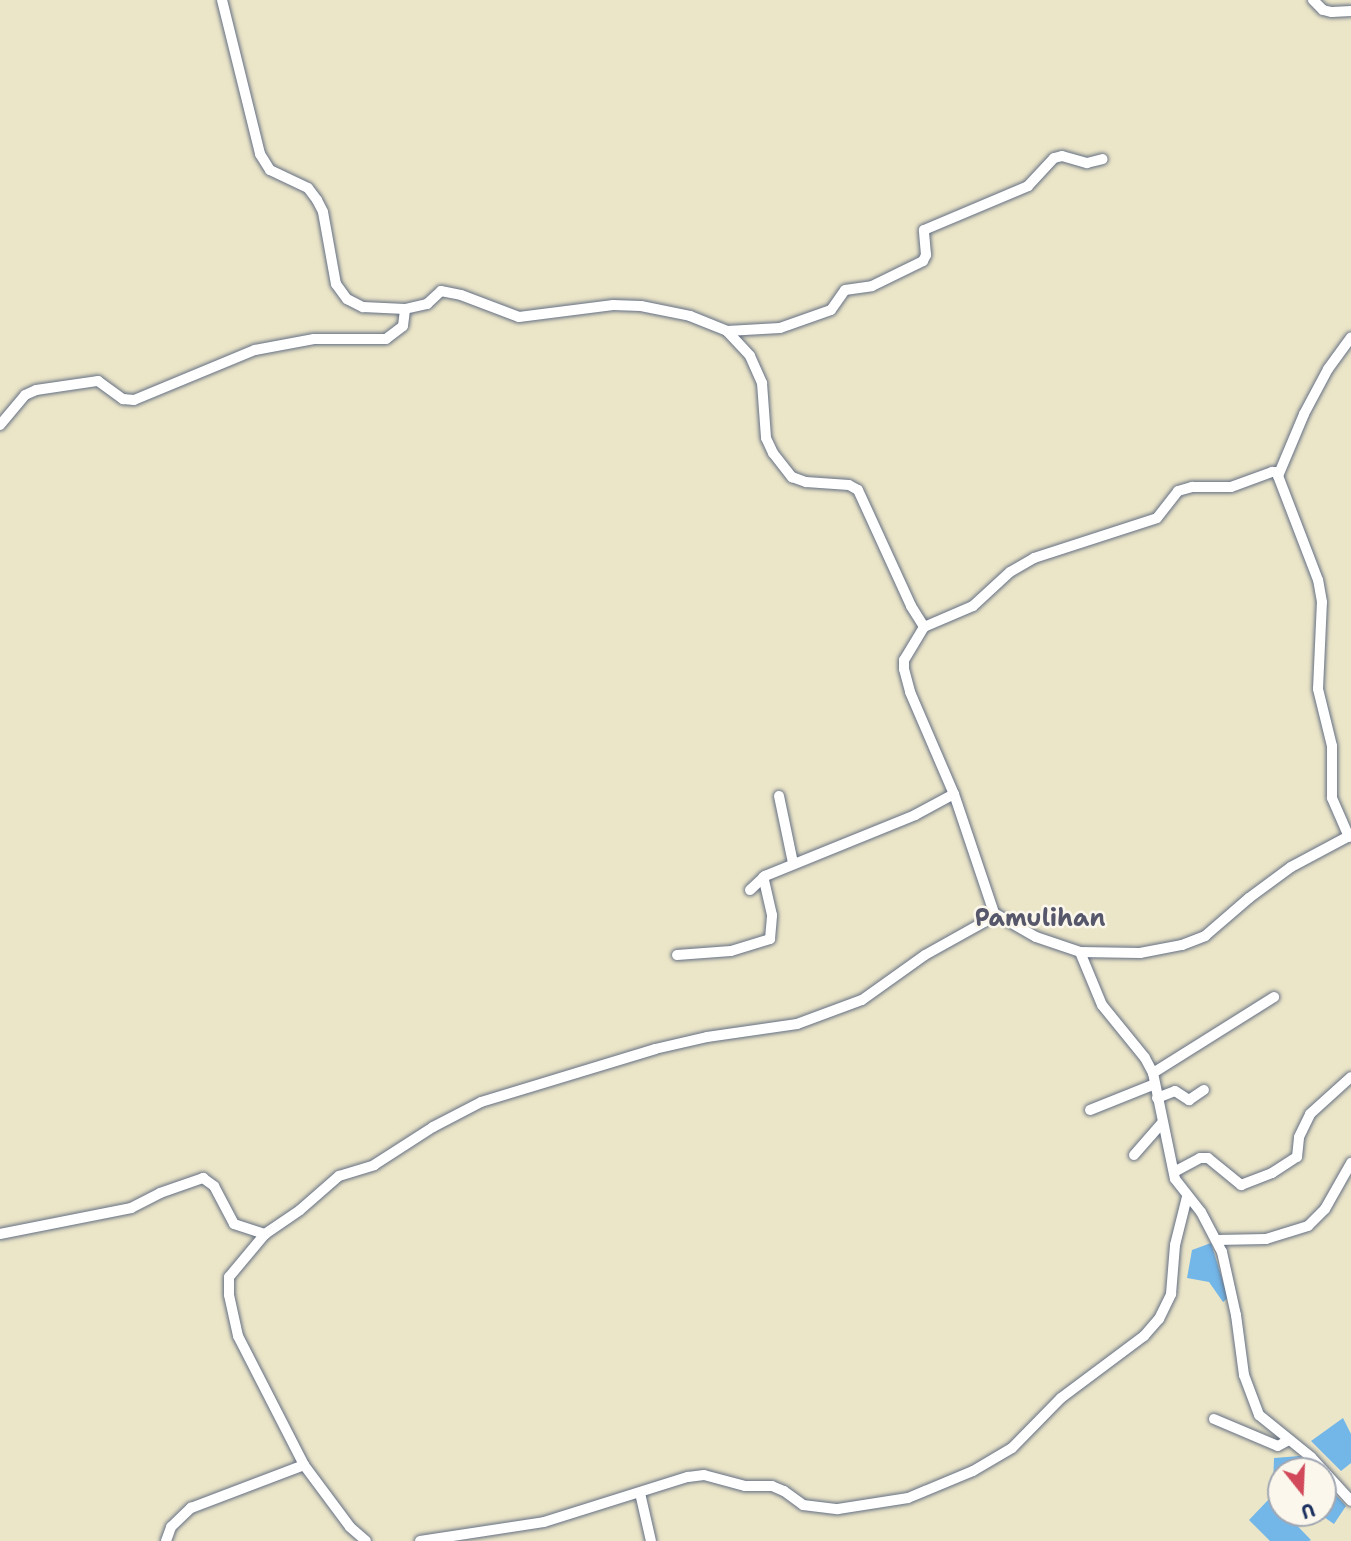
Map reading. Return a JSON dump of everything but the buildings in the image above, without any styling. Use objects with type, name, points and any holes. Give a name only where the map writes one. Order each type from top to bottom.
[{"type":"street","points":[[222,0],[260,154],[270,170],[299,183],[317,200],[323,212],[340,292],[363,307],[405,310],[427,304],[441,291],[461,295],[519,317],[597,306],[641,306],[690,316],[727,331],[780,328],[831,310],[845,290],[868,288],[923,261],[926,255],[924,230],[1028,186],[1054,158],[1062,156],[1087,163],[1103,159]]},
{"type":"street","points":[[1313,0],[1323,9],[1332,12],[1351,11]]},
{"type":"street","points":[[0,425],[25,396],[36,390],[99,381],[123,399],[134,400],[255,350],[314,339],[386,339],[403,326],[405,310]]},
{"type":"street","points":[[727,331],[750,356],[757,368],[762,383],[763,422],[773,453],[792,477],[806,482],[849,485],[858,490],[911,606],[924,627]]},
{"type":"street","points":[[1278,472],[1272,471],[1231,487],[1192,487],[1178,491],[1157,518],[1034,558],[1010,572],[974,606],[924,627],[909,651],[904,669],[910,692],[954,794],[994,913],[1036,937],[1080,952],[1140,953],[1182,945],[1205,936],[1249,898],[1291,867],[1350,836],[1332,798],[1332,746],[1318,690],[1322,602],[1318,580],[1283,495],[1278,472],[1322,380],[1351,337]]},
{"type":"street","points":[[750,890],[763,877],[915,815],[954,794]]},
{"type":"street","points":[[779,796],[793,863]]},
{"type":"street","points":[[677,955],[731,951],[770,939],[772,915],[763,877]]},
{"type":"street","points":[[366,1541],[351,1527],[304,1465],[238,1336],[229,1295],[229,1277],[265,1234],[300,1210],[339,1176],[374,1166],[433,1127],[481,1102],[655,1049],[706,1037],[797,1024],[862,1000],[925,955],[984,922],[994,913]]},
{"type":"street","points":[[1080,952],[1102,1005],[1136,1045],[1154,1079],[1178,1186],[1201,1212],[1217,1240],[1237,1315],[1249,1392],[1259,1415],[1311,1457],[1351,1501]]},
{"type":"street","points":[[1090,1110],[1154,1079],[1273,997]]},
{"type":"street","points":[[1174,1172],[1200,1158],[1208,1158],[1241,1185],[1272,1173],[1297,1157],[1299,1137],[1310,1114],[1351,1077]]},
{"type":"street","points":[[1157,1098],[1173,1091],[1189,1100],[1204,1090]]},
{"type":"street","points":[[1135,1155],[1162,1123]]},
{"type":"street","points":[[1217,1240],[1266,1239],[1308,1226],[1347,1182],[1351,1163]]},
{"type":"street","points":[[0,1234],[131,1208],[160,1193],[203,1178],[214,1186],[234,1224],[265,1234]]},
{"type":"street","points":[[420,1541],[544,1522],[688,1477],[704,1475],[745,1486],[778,1487],[803,1505],[838,1509],[908,1498],[973,1471],[1012,1448],[1061,1398],[1144,1336],[1160,1319],[1171,1294],[1175,1245],[1187,1197]]},
{"type":"street","points":[[1214,1419],[1278,1446],[1289,1440]]},
{"type":"street","points":[[166,1541],[171,1527],[191,1508],[304,1465]]},
{"type":"street","points":[[640,1493],[651,1541]]},
{"type":"water","points":[[1211,1243],[1228,1298],[1223,1302],[1209,1282],[1187,1278],[1192,1250]]},
{"type":"water","points":[[1343,1418],[1351,1434],[1351,1463],[1341,1471],[1337,1467],[1337,1457],[1327,1457],[1311,1441]]},
{"type":"water","points":[[1337,1496],[1346,1506],[1337,1520]]},
{"type":"water","points":[[1267,1501],[1267,1527],[1298,1527],[1311,1540],[1270,1541],[1249,1520]]},
{"type":"district","name":"Pamulihan","points":[[1040,919]]}]
